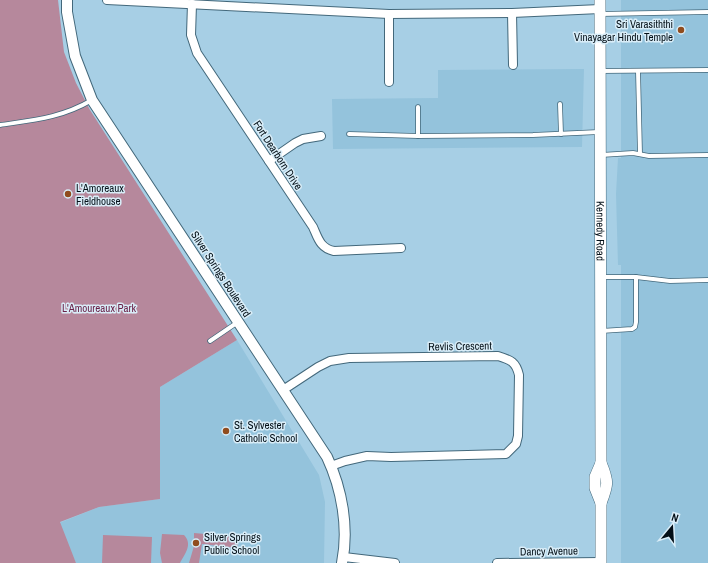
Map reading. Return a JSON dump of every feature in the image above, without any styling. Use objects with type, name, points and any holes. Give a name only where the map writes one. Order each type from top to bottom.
[{"type":"main road","name":"Kennedy Road","points":[[600,8],[601,463],[595,477],[595,488],[601,504],[601,562]]},
{"type":"street","name":"Silver Springs Boulevard","points":[[67,0],[67,12],[75,56],[92,100],[327,457],[338,487],[345,520],[343,560]]},
{"type":"street","points":[[107,0],[388,14],[512,12],[600,8]]},
{"type":"street","name":"Fort Dearborn Drive","points":[[192,4],[191,34],[197,53],[313,227],[322,246],[327,250],[334,251],[400,248]]},
{"type":"street","points":[[512,12],[513,65]]},
{"type":"street","points":[[388,14],[389,82]]},
{"type":"street","points":[[269,161],[299,141],[321,136]]},
{"type":"street","name":"Revlis Crescent","points":[[283,390],[312,370],[330,361],[349,358],[498,356],[508,359],[517,367],[519,375],[518,436],[516,444],[506,454],[391,457],[367,456],[331,466]]},
{"type":"street","points":[[343,560],[395,563]]},
{"type":"street","name":"Dancy Avenue","points":[[497,563],[601,562]]},
{"type":"lane","points":[[600,8],[708,12]]},
{"type":"lane","points":[[600,71],[708,70]]},
{"type":"lane","points":[[638,71],[640,154]]},
{"type":"lane","points":[[0,125],[41,120],[77,109],[92,100]]},
{"type":"lane","points":[[560,104],[561,134]]},
{"type":"lane","points":[[418,107],[418,136]]},
{"type":"lane","points":[[349,134],[418,136],[600,132]]},
{"type":"lane","points":[[600,155],[633,153],[649,156],[708,155]]},
{"type":"lane","points":[[600,277],[636,277],[670,281],[708,280]]},
{"type":"lane","points":[[601,331],[632,329],[634,326],[636,322],[636,277]]},
{"type":"lane","points":[[210,341],[238,322]]},
{"type":"shaded area","points":[[621,0],[708,0],[708,563],[621,563],[621,265],[618,265],[616,194],[618,158],[621,158]]},
{"type":"shaded area","points":[[584,69],[582,147],[333,149],[332,99],[438,98],[438,70]]},
{"type":"shaded area","points":[[237,340],[319,475],[325,502],[324,563],[76,563],[59,523],[99,507],[160,499],[160,387]]},
{"type":"green space","name":"L'Amoureaux Park","points":[[0,0],[58,0],[64,52],[76,83],[90,110],[237,340],[160,387],[160,499],[99,507],[60,522],[76,563],[0,563]]},
{"type":"green space","points":[[194,533],[239,537],[237,548],[202,544],[199,563],[189,563],[194,546]]},
{"type":"green space","points":[[162,534],[184,535],[187,538],[188,545],[186,553],[180,563],[162,563],[160,553]]},
{"type":"green space","points":[[103,535],[152,537],[151,563],[102,563]]},
{"type":"place","name":"Sri Varasiththi Vinayagar Hindu Temple","points":[[681,30]]},
{"type":"place","name":"L'Amoreaux Fieldhouse","points":[[68,194]]},
{"type":"place","name":"St. Sylvester Catholic School","points":[[226,431]]},
{"type":"place","name":"Silver Springs Public School","points":[[196,543]]}]
